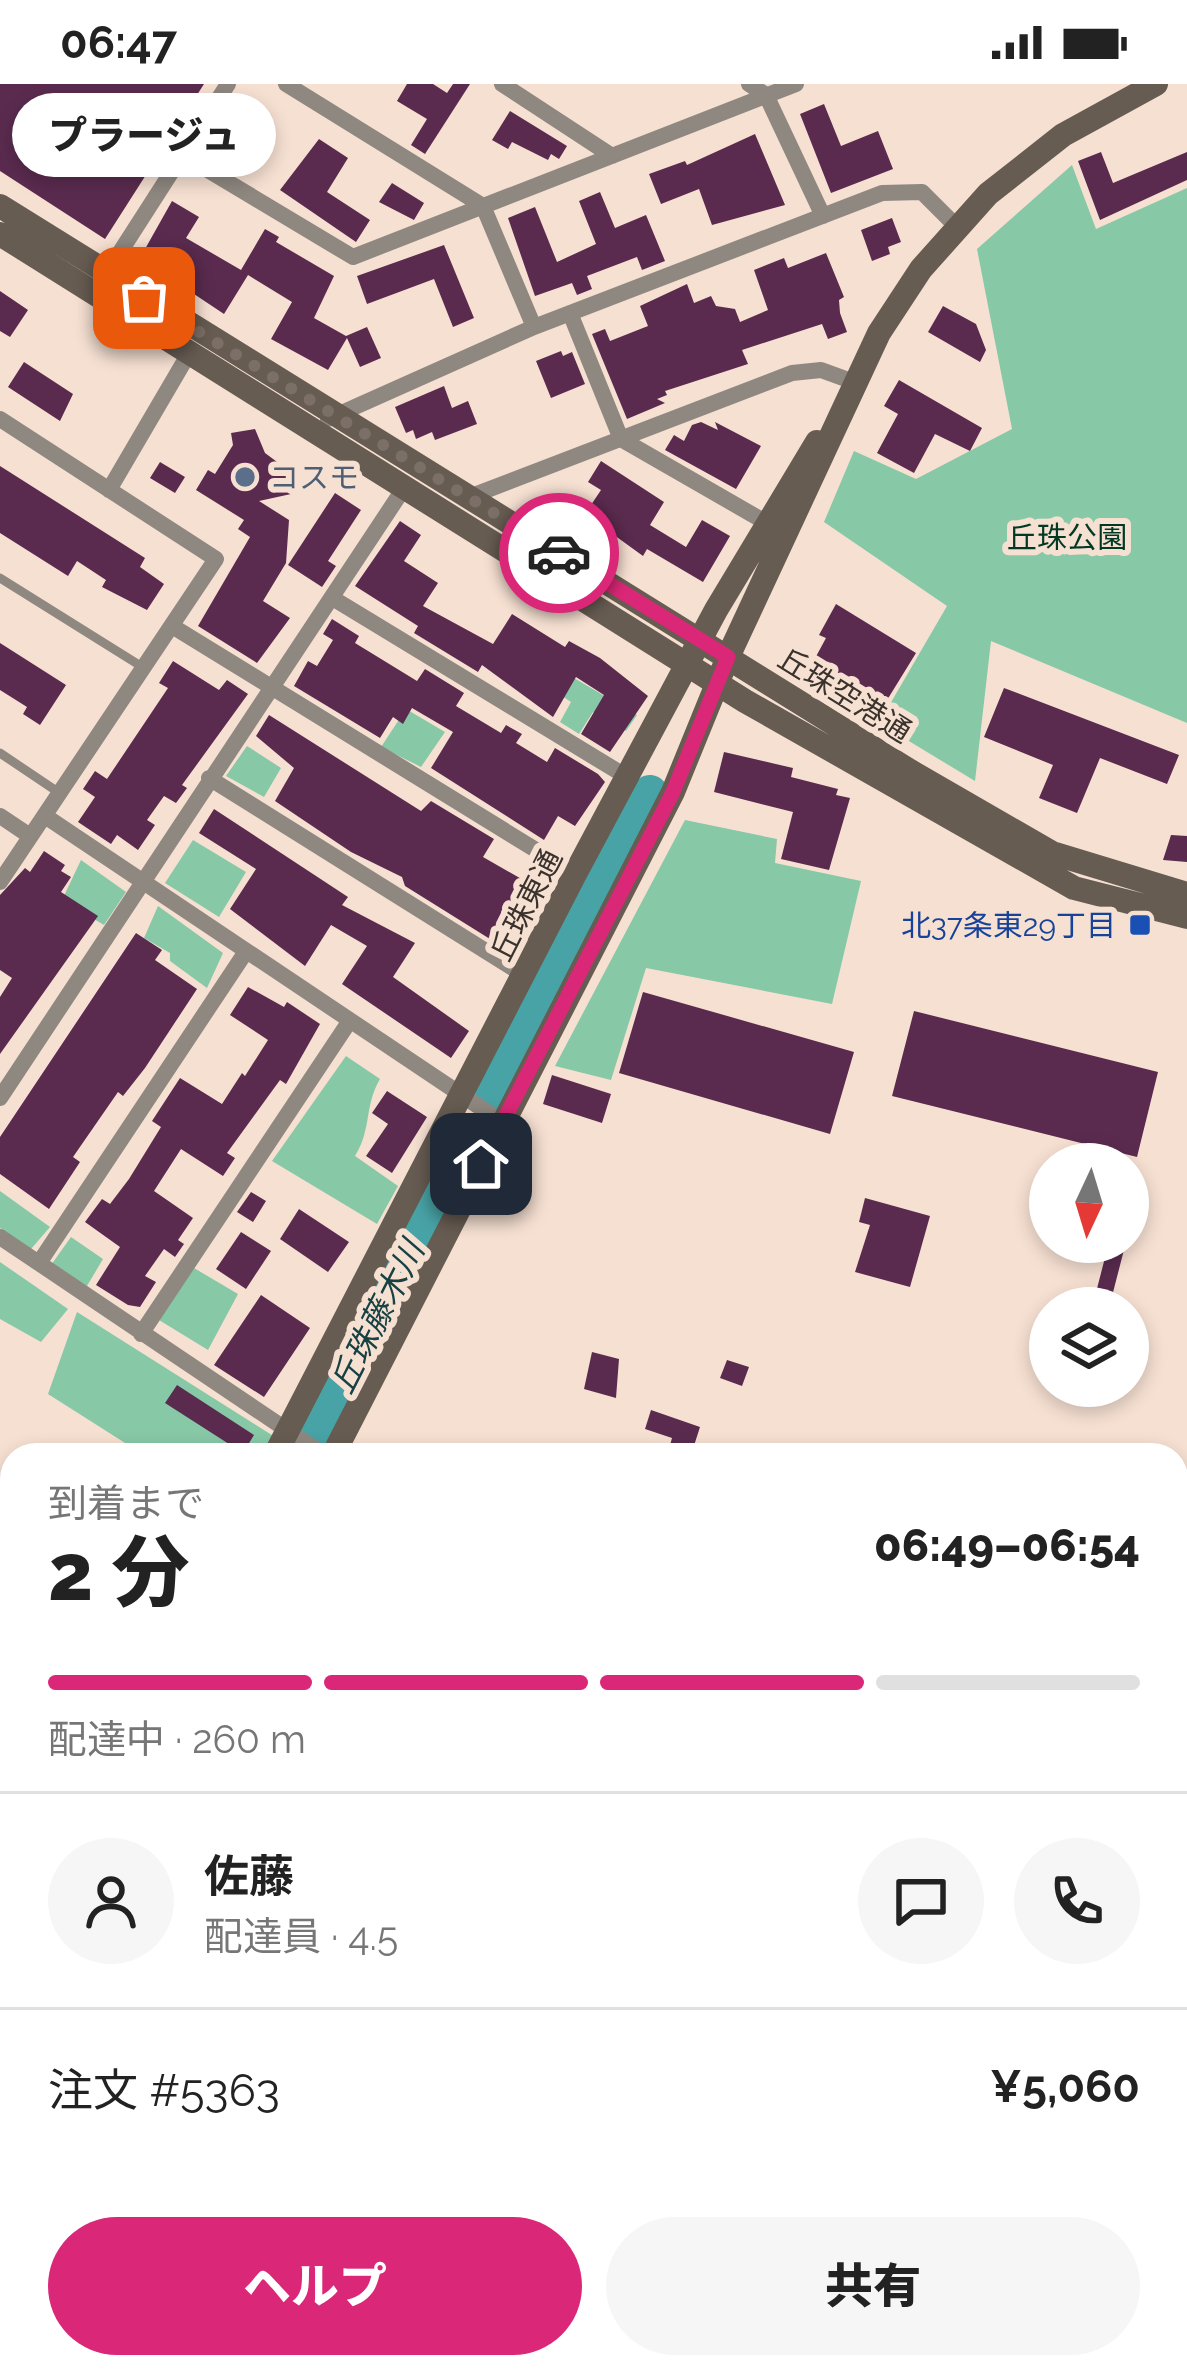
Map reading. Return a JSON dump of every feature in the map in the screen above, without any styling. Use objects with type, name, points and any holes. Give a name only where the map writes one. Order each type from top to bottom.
[{"type":"street","points":[[106,274],[185,158],[228,84]]},
{"type":"street","points":[[286,84],[483,206],[534,327]]},
{"type":"street","points":[[502,84],[612,156]]},
{"type":"street","points":[[749,84],[766,95],[823,216]]},
{"type":"street","points":[[185,158],[352,257],[796,84]]},
{"type":"street","name":"丘珠東通","points":[[282,1443],[627,777],[767,523],[900,299],[988,194],[1063,135],[1156,84]]},
{"type":"street","points":[[324,425],[534,327],[882,193],[922,192],[957,227]]},
{"type":"street","name":"丘珠空港通","points":[[0,206],[324,425],[404,488],[718,683],[1074,888],[1187,916]]},
{"type":"street","name":"丘珠空港通","points":[[0,234],[188,355],[469,497],[1052,853],[1187,894]]},
{"type":"street","points":[[569,313],[621,439],[767,523]]},
{"type":"street","points":[[109,490],[188,355]]},
{"type":"street","points":[[469,497],[792,374],[821,370],[851,387]]},
{"type":"street","name":"丘珠東通","points":[[339,1443],[673,792],[728,657],[851,387]]},
{"type":"street","points":[[0,419],[216,559],[0,882]]},
{"type":"street","points":[[0,1098],[269,685],[334,598],[404,488]]},
{"type":"street","points":[[334,598],[627,777]]},
{"type":"street","points":[[172,626],[575,874]]},
{"type":"street","points":[[209,778],[524,975]]},
{"type":"street","points":[[0,816],[30,836]]},
{"type":"street","points":[[45,816],[502,1122]]},
{"type":"street","points":[[39,1263],[245,953]]},
{"type":"street","points":[[141,1334],[349,1022]]},
{"type":"street","points":[[0,1237],[141,1334],[280,1443]]},
{"type":"lane","points":[[0,578],[144,668]]},
{"type":"lane","points":[[0,754],[58,792]]},
{"type":"green space","name":"丘珠公園","points":[[1072,165],[1096,229],[1187,188],[1187,723],[991,641],[975,781],[879,723],[947,606],[824,522],[854,451],[916,479],[1012,429],[977,249]]},
{"type":"green space","points":[[574,678],[637,715],[626,731],[593,712],[579,734],[560,722],[571,702],[562,696]]},
{"type":"green space","points":[[406,709],[445,732],[421,767],[381,747]]},
{"type":"green space","points":[[247,746],[281,768],[264,797],[226,776]]},
{"type":"green space","points":[[685,820],[777,839],[775,863],[861,881],[832,1004],[646,968],[611,1080],[555,1066]]},
{"type":"green space","points":[[193,840],[246,872],[219,917],[165,883]]},
{"type":"green space","points":[[81,860],[126,892],[104,925],[62,900]]},
{"type":"green space","points":[[158,906],[223,953],[207,988],[170,961],[170,953],[144,938]]},
{"type":"green space","points":[[346,1056],[380,1079],[355,1156],[398,1186],[377,1224],[272,1161]]},
{"type":"green space","points":[[0,1191],[50,1227],[31,1249],[0,1228]]},
{"type":"green space","points":[[71,1237],[103,1259],[87,1286],[51,1265]]},
{"type":"green space","points":[[0,1262],[68,1309],[41,1342],[0,1319]]},
{"type":"green space","points":[[194,1268],[238,1294],[208,1350],[159,1320]]},
{"type":"green space","points":[[77,1312],[275,1437],[272,1443],[125,1443],[48,1394]]},
{"type":"building","points":[[0,84],[204,84],[105,239],[0,171]]},
{"type":"building","points":[[407,84],[433,84],[447,93],[453,84],[470,84],[425,154],[411,145],[427,119],[397,101]]},
{"type":"building","points":[[824,104],[841,146],[878,131],[893,169],[831,193],[800,114]]},
{"type":"building","points":[[510,111],[567,146],[559,159],[551,154],[548,160],[512,142],[508,149],[492,140]]},
{"type":"building","points":[[755,134],[785,205],[712,225],[699,189],[661,204],[649,174],[685,161],[687,165]]},
{"type":"building","points":[[319,139],[348,158],[327,192],[370,220],[356,242],[280,190]]},
{"type":"building","points":[[1101,152],[1113,183],[1187,152],[1187,180],[1100,220],[1078,161]]},
{"type":"building","points":[[392,183],[424,203],[414,220],[379,202]]},
{"type":"building","points":[[600,192],[615,228],[646,215],[665,261],[642,270],[637,257],[587,276],[592,289],[577,295],[572,283],[535,296],[508,218],[535,207],[557,262],[596,244],[579,201]]},
{"type":"building","points":[[172,201],[199,217],[186,238],[241,270],[265,229],[279,237],[276,242],[334,276],[314,318],[346,336],[367,327],[381,358],[360,367],[347,338],[328,370],[271,339],[292,302],[248,275],[224,314],[140,258]]},
{"type":"building","points":[[892,218],[901,242],[888,247],[890,254],[872,261],[861,230]]},
{"type":"building","points":[[444,245],[474,318],[453,327],[434,279],[367,304],[357,276]]},
{"type":"building","points":[[826,253],[844,297],[839,300],[840,313],[847,332],[828,339],[822,324],[742,350],[748,364],[665,391],[667,395],[657,399],[665,403],[627,419],[592,334],[605,329],[610,341],[648,326],[640,306],[687,284],[694,303],[711,296],[716,306],[735,309],[740,322],[768,310],[754,270],[784,258],[788,268]]},
{"type":"building","points":[[0,291],[28,310],[10,337],[0,331]]},
{"type":"building","points":[[943,306],[976,324],[986,350],[980,362],[928,332]]},
{"type":"building","points":[[561,351],[563,356],[572,352],[585,384],[551,398],[536,361]]},
{"type":"building","points":[[24,362],[73,394],[60,421],[8,387]]},
{"type":"building","points":[[899,380],[982,428],[970,451],[935,434],[914,473],[877,453],[898,414],[884,406]]},
{"type":"building","points":[[444,386],[452,408],[468,401],[477,424],[435,440],[432,432],[416,439],[413,430],[406,433],[395,407]]},
{"type":"building","points":[[701,422],[718,430],[715,422],[761,446],[736,489],[665,450],[674,435],[684,441],[692,425]]},
{"type":"building","points":[[255,429],[265,453],[300,479],[291,494],[259,501],[289,520],[286,563],[263,601],[290,618],[257,663],[198,626],[250,537],[238,529],[244,520],[196,490],[208,470],[215,474],[233,445],[231,433]]},
{"type":"building","points":[[601,461],[664,502],[650,525],[686,547],[702,520],[730,536],[703,582],[647,549],[643,556],[585,514],[601,490],[588,482]]},
{"type":"building","points":[[160,462],[185,477],[175,493],[150,478]]},
{"type":"building","points":[[0,466],[145,558],[140,567],[164,584],[147,610],[102,587],[106,580],[77,561],[68,576],[0,533]]},
{"type":"building","points":[[335,493],[361,510],[328,561],[336,566],[322,587],[288,565]]},
{"type":"building","points":[[400,521],[421,535],[404,561],[438,583],[423,606],[493,644],[512,614],[565,647],[569,641],[600,658],[648,696],[610,752],[581,734],[604,695],[576,677],[553,717],[482,665],[478,672],[414,633],[418,626],[355,586]]},
{"type":"building","points":[[836,604],[916,653],[884,705],[835,675],[829,687],[806,675],[826,638],[819,635]]},
{"type":"building","points":[[332,619],[359,636],[355,643],[417,681],[425,669],[464,693],[456,706],[501,733],[506,725],[522,734],[516,743],[547,762],[555,748],[598,774],[605,782],[575,826],[558,816],[544,840],[431,768],[453,732],[412,708],[403,724],[393,717],[380,738],[294,686],[308,661],[317,666],[333,640],[323,634]]},
{"type":"building","points":[[0,643],[66,685],[40,725],[23,714],[27,707],[0,690]]},
{"type":"building","points":[[173,661],[219,690],[227,680],[248,694],[182,785],[187,788],[176,803],[164,796],[147,820],[155,825],[138,850],[117,835],[111,844],[78,822],[95,797],[83,789],[95,771],[107,779],[168,688],[159,683]]},
{"type":"building","points":[[1004,688],[1179,755],[1167,784],[1100,758],[1077,813],[1039,798],[1053,765],[984,737]]},
{"type":"building","points":[[269,715],[421,811],[431,801],[494,839],[483,857],[525,881],[503,920],[523,932],[511,952],[405,886],[402,877],[351,852],[275,801],[294,768],[256,736]]},
{"type":"building","points":[[724,752],[793,768],[791,777],[838,789],[836,795],[850,798],[829,870],[781,859],[793,812],[714,792]]},
{"type":"building","points":[[214,809],[348,897],[342,905],[415,943],[393,977],[469,1031],[451,1058],[342,984],[367,946],[331,925],[305,966],[230,909],[256,869],[199,833]]},
{"type":"building","points":[[1171,835],[1187,836],[1187,862],[1163,860]]},
{"type":"building","points":[[44,851],[65,865],[61,871],[71,877],[61,892],[98,916],[0,1054],[0,997],[12,978],[0,970],[0,895],[25,868],[30,872]]},
{"type":"building","points":[[136,933],[162,950],[155,960],[197,989],[145,1068],[123,1096],[118,1092],[73,1157],[80,1162],[49,1209],[0,1174],[0,1137]]},
{"type":"building","points":[[248,987],[284,1007],[287,1002],[320,1024],[286,1084],[280,1080],[227,1153],[235,1158],[223,1176],[181,1149],[154,1191],[193,1218],[178,1240],[184,1244],[175,1257],[164,1249],[145,1276],[156,1282],[140,1307],[128,1305],[96,1285],[120,1247],[85,1222],[102,1199],[110,1204],[129,1179],[161,1127],[152,1121],[180,1078],[222,1104],[242,1073],[245,1076],[268,1040],[230,1015]]},
{"type":"building","points":[[643,992],[854,1052],[830,1134],[619,1073]]},
{"type":"building","points":[[914,1011],[1158,1072],[1140,1143],[1081,1143],[892,1096]]},
{"type":"building","points":[[552,1075],[611,1094],[602,1123],[543,1104]]},
{"type":"building","points":[[387,1091],[427,1117],[392,1173],[366,1156],[388,1124],[372,1113]]},
{"type":"building","points":[[251,1192],[266,1201],[253,1222],[237,1212]]},
{"type":"building","points":[[865,1198],[930,1216],[910,1287],[855,1272],[870,1225],[859,1222]]},
{"type":"building","points":[[299,1209],[349,1242],[328,1272],[280,1239]]},
{"type":"building","points":[[241,1232],[271,1251],[246,1289],[216,1269]]},
{"type":"building","points":[[1104,1263],[1121,1263],[1114,1287],[1097,1287]]},
{"type":"building","points":[[261,1295],[310,1328],[264,1397],[214,1365]]},
{"type":"building","points":[[592,1352],[619,1359],[616,1398],[584,1389]]},
{"type":"building","points":[[727,1360],[749,1367],[742,1386],[720,1378]]},
{"type":"building","points":[[177,1385],[254,1435],[249,1443],[227,1443],[165,1403]]},
{"type":"building","points":[[651,1410],[700,1427],[695,1443],[671,1443],[672,1438],[645,1429]]},
{"type":"waterway","name":"丘珠藤木川","points":[[493,1092],[650,793]]},
{"type":"waterway","name":"丘珠藤木川","points":[[315,1437],[471,1134]]},
{"type":"way so far","points":[[144,298],[559,553]]},
{"type":"place","name":"プラージュ","points":[[144,298]]},
{"type":"place","name":"コスモ","points":[[245,477]]},
{"type":"place","name":"北37条東29丁目","points":[[1140,925]]},
{"type":"route","points":[[481,1164],[673,792],[728,657],[559,553]]}]
